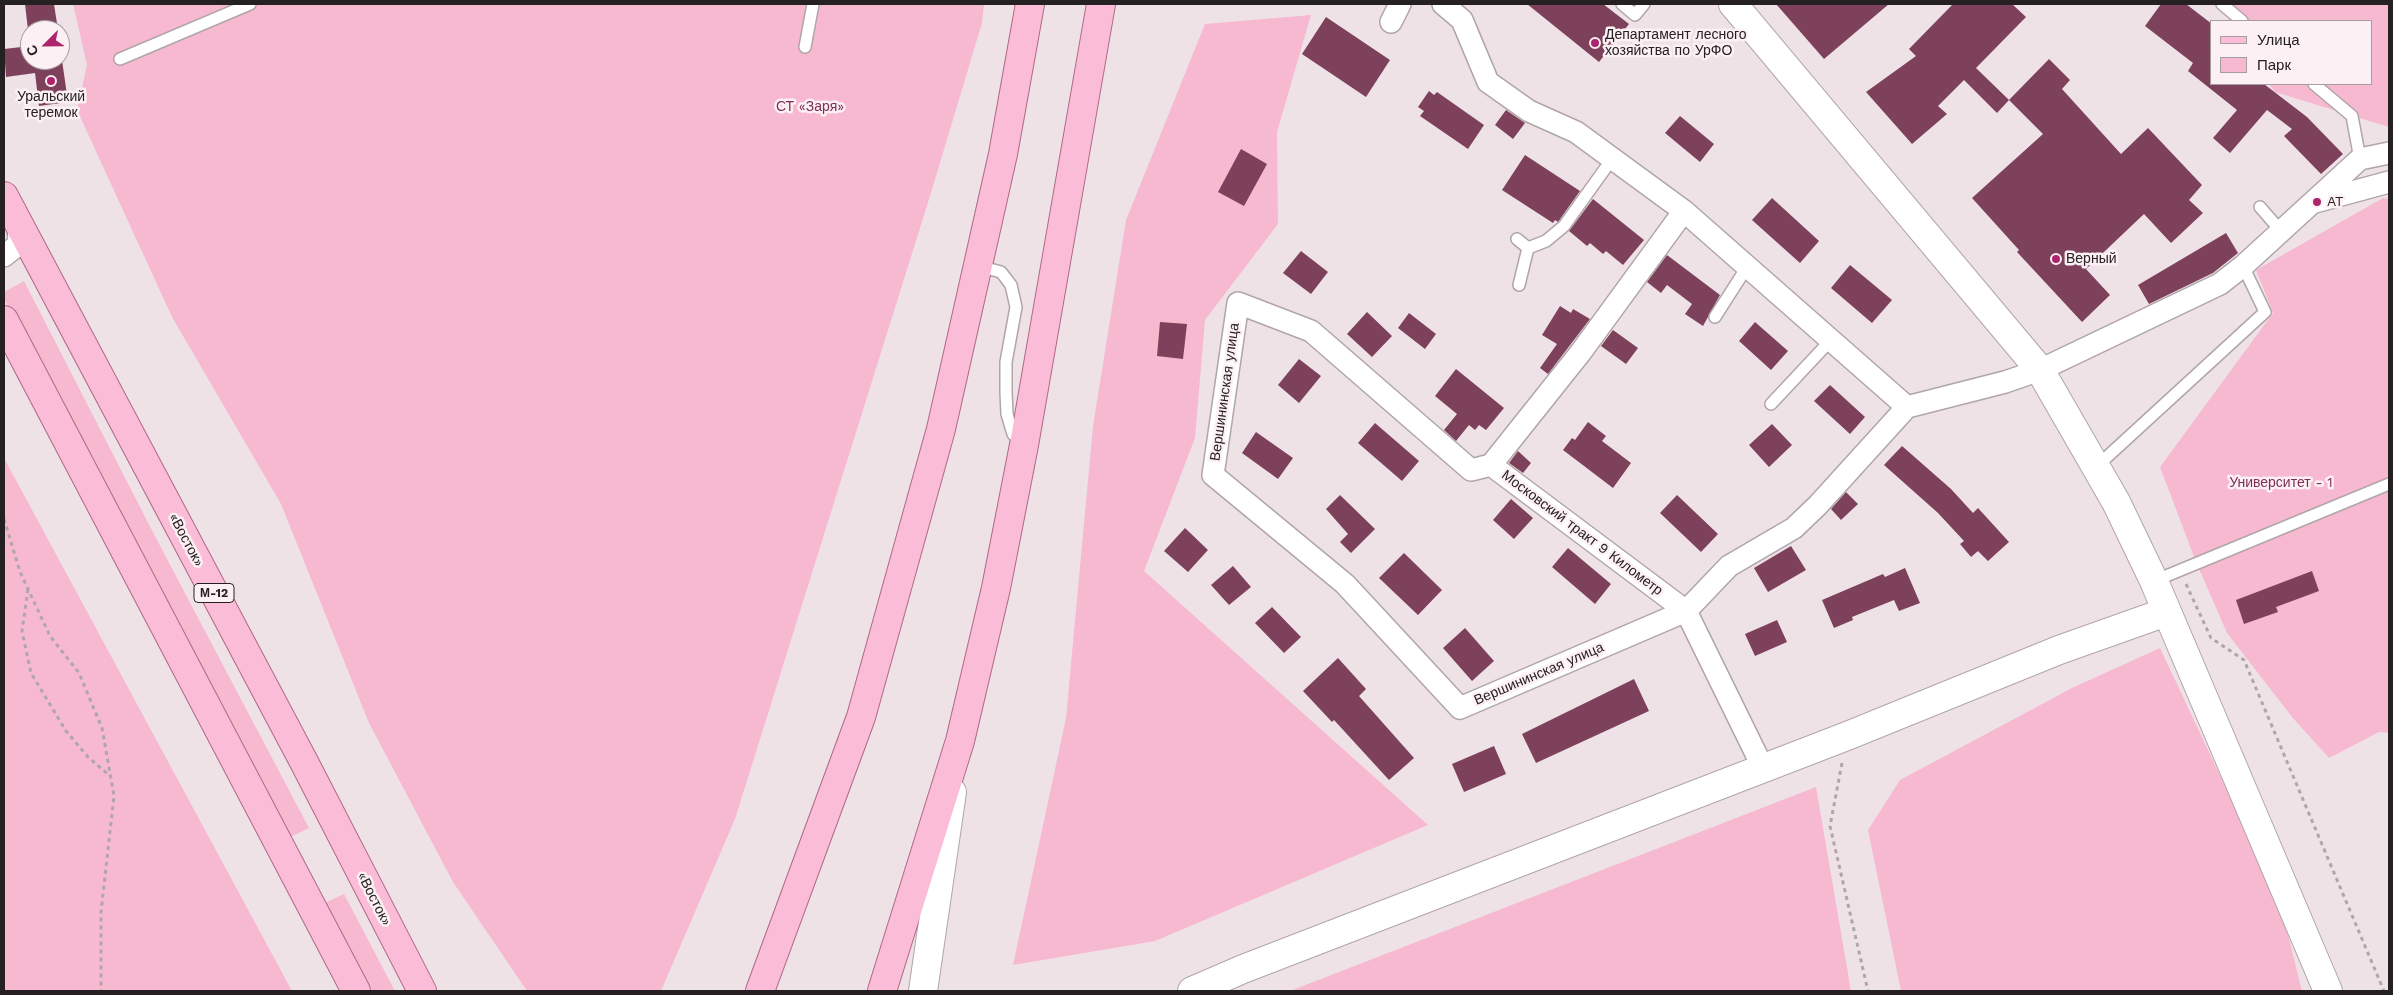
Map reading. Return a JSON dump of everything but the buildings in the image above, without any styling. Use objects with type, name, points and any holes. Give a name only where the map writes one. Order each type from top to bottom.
[{"type":"main road","points":[[760,991],[861,717],[941,429],[1003,154],[1030,4]]},
{"type":"main road","points":[[882,991],[960,741],[996,588],[1024,445],[1101,4]]},
{"type":"main road","name":"«Восток»","points":[[4,196],[304,762],[422,991]]},
{"type":"main road","points":[[4,320],[356,991]]},
{"type":"street","points":[[1443,4],[1462,20],[1488,82],[1529,111],[1576,132],[1684,211],[1907,407],[2005,382],[2040,370],[2220,284],[2243,266],[2280,230],[2360,159],[2389,153]]},
{"type":"street","points":[[1733,4],[2040,370],[2116,502],[2154,582],[2328,991]]},
{"type":"street","points":[[2312,203],[2389,182]]},
{"type":"street","points":[[1491,464],[1581,352],[1684,211]]},
{"type":"street","points":[[4,256],[19,244],[18,223]]},
{"type":"street","name":"Московский тракт 9 Километр","points":[[1238,303],[1311,332],[1471,470],[1491,464],[1686,611],[1763,768]]},
{"type":"street","name":"Вершининская улица","points":[[1238,303],[1213,475],[1345,584],[1460,708],[1686,611],[1729,566],[1794,528],[1818,505],[1907,407]]},
{"type":"street","points":[[1192,991],[1243,969],[1847,736],[2059,650],[2166,612]]},
{"type":"street","points":[[923,991],[960,741]]},
{"type":"lane","points":[[120,59],[250,4]]},
{"type":"lane","points":[[805,47],[813,4]]},
{"type":"lane","points":[[1622,4],[1635,15],[1644,4]]},
{"type":"lane","points":[[2222,4],[2241,20]]},
{"type":"lane","points":[[2315,85],[2352,116],[2360,159]]},
{"type":"lane","points":[[1528,248],[1546,240],[1564,226],[1612,159]]},
{"type":"lane","points":[[2260,207],[2280,230]]},
{"type":"lane","points":[[1517,239],[1528,248]]},
{"type":"lane","points":[[1519,285],[1528,248]]},
{"type":"lane","points":[[978,266],[1002,272],[1011,285],[1016,307],[1006,362],[1007,414],[1013,434],[1024,445]]},
{"type":"lane","points":[[2096,467],[2265,312],[2243,266]]},
{"type":"lane","points":[[1715,317],[1748,267]]},
{"type":"lane","points":[[1771,404],[1830,341]]},
{"type":"lane","points":[[2154,582],[2180,569],[2389,484]]},
{"type":"path","points":[[4,519],[20,572],[50,636],[79,673],[102,728],[114,796],[102,912],[101,991]]},
{"type":"path","points":[[2180,569],[2211,638],[2244,660],[2384,991]]},
{"type":"path","points":[[28,588],[22,631],[31,674],[66,731],[88,757],[110,776]]},
{"type":"path","points":[[1847,736],[1830,826],[1868,991]]},
{"type":"green space","name":"СТ «Заря»","points":[[73,4],[984,4],[982,23],[930,196],[735,819],[661,991],[527,991],[453,882],[369,723],[281,504],[172,317],[77,110],[87,65]]},
{"type":"green space","points":[[2220,4],[2389,4],[2389,127],[2275,92],[2270,85],[2373,85],[2373,20],[2229,20]]},
{"type":"green space","points":[[1311,15],[1277,132],[1278,224],[1205,320],[1195,438],[1144,571],[1428,825],[1155,941],[1013,965],[1066,718],[1093,426],[1126,220],[1205,24]]},
{"type":"green space","name":"Университет - 1","points":[[2383,198],[2389,199],[2389,733],[2379,732],[2329,758],[2292,717],[2227,633],[2196,562],[2160,467],[2273,313],[2256,270]]},
{"type":"green space","points":[[24,281],[158,542],[309,828],[286,839],[54,396],[4,299],[4,292]]},
{"type":"green space","points":[[4,458],[292,991],[4,991]]},
{"type":"green space","points":[[2160,648],[2280,903],[2302,991],[1901,991],[1868,830],[1900,780],[2072,688]]},
{"type":"green space","points":[[1816,787],[1851,991],[1290,991]]},
{"type":"green space","points":[[344,894],[395,991],[367,991],[320,905]]},
{"type":"place","name":"Департамент лесного хозяйства по УрФО","points":[[1595,43]]},
{"type":"place","name":"Уральский теремок","points":[[51,81]]},
{"type":"place","name":"AT","points":[[2317,202]]},
{"type":"place","name":"Верный","points":[[2056,259]]}]
